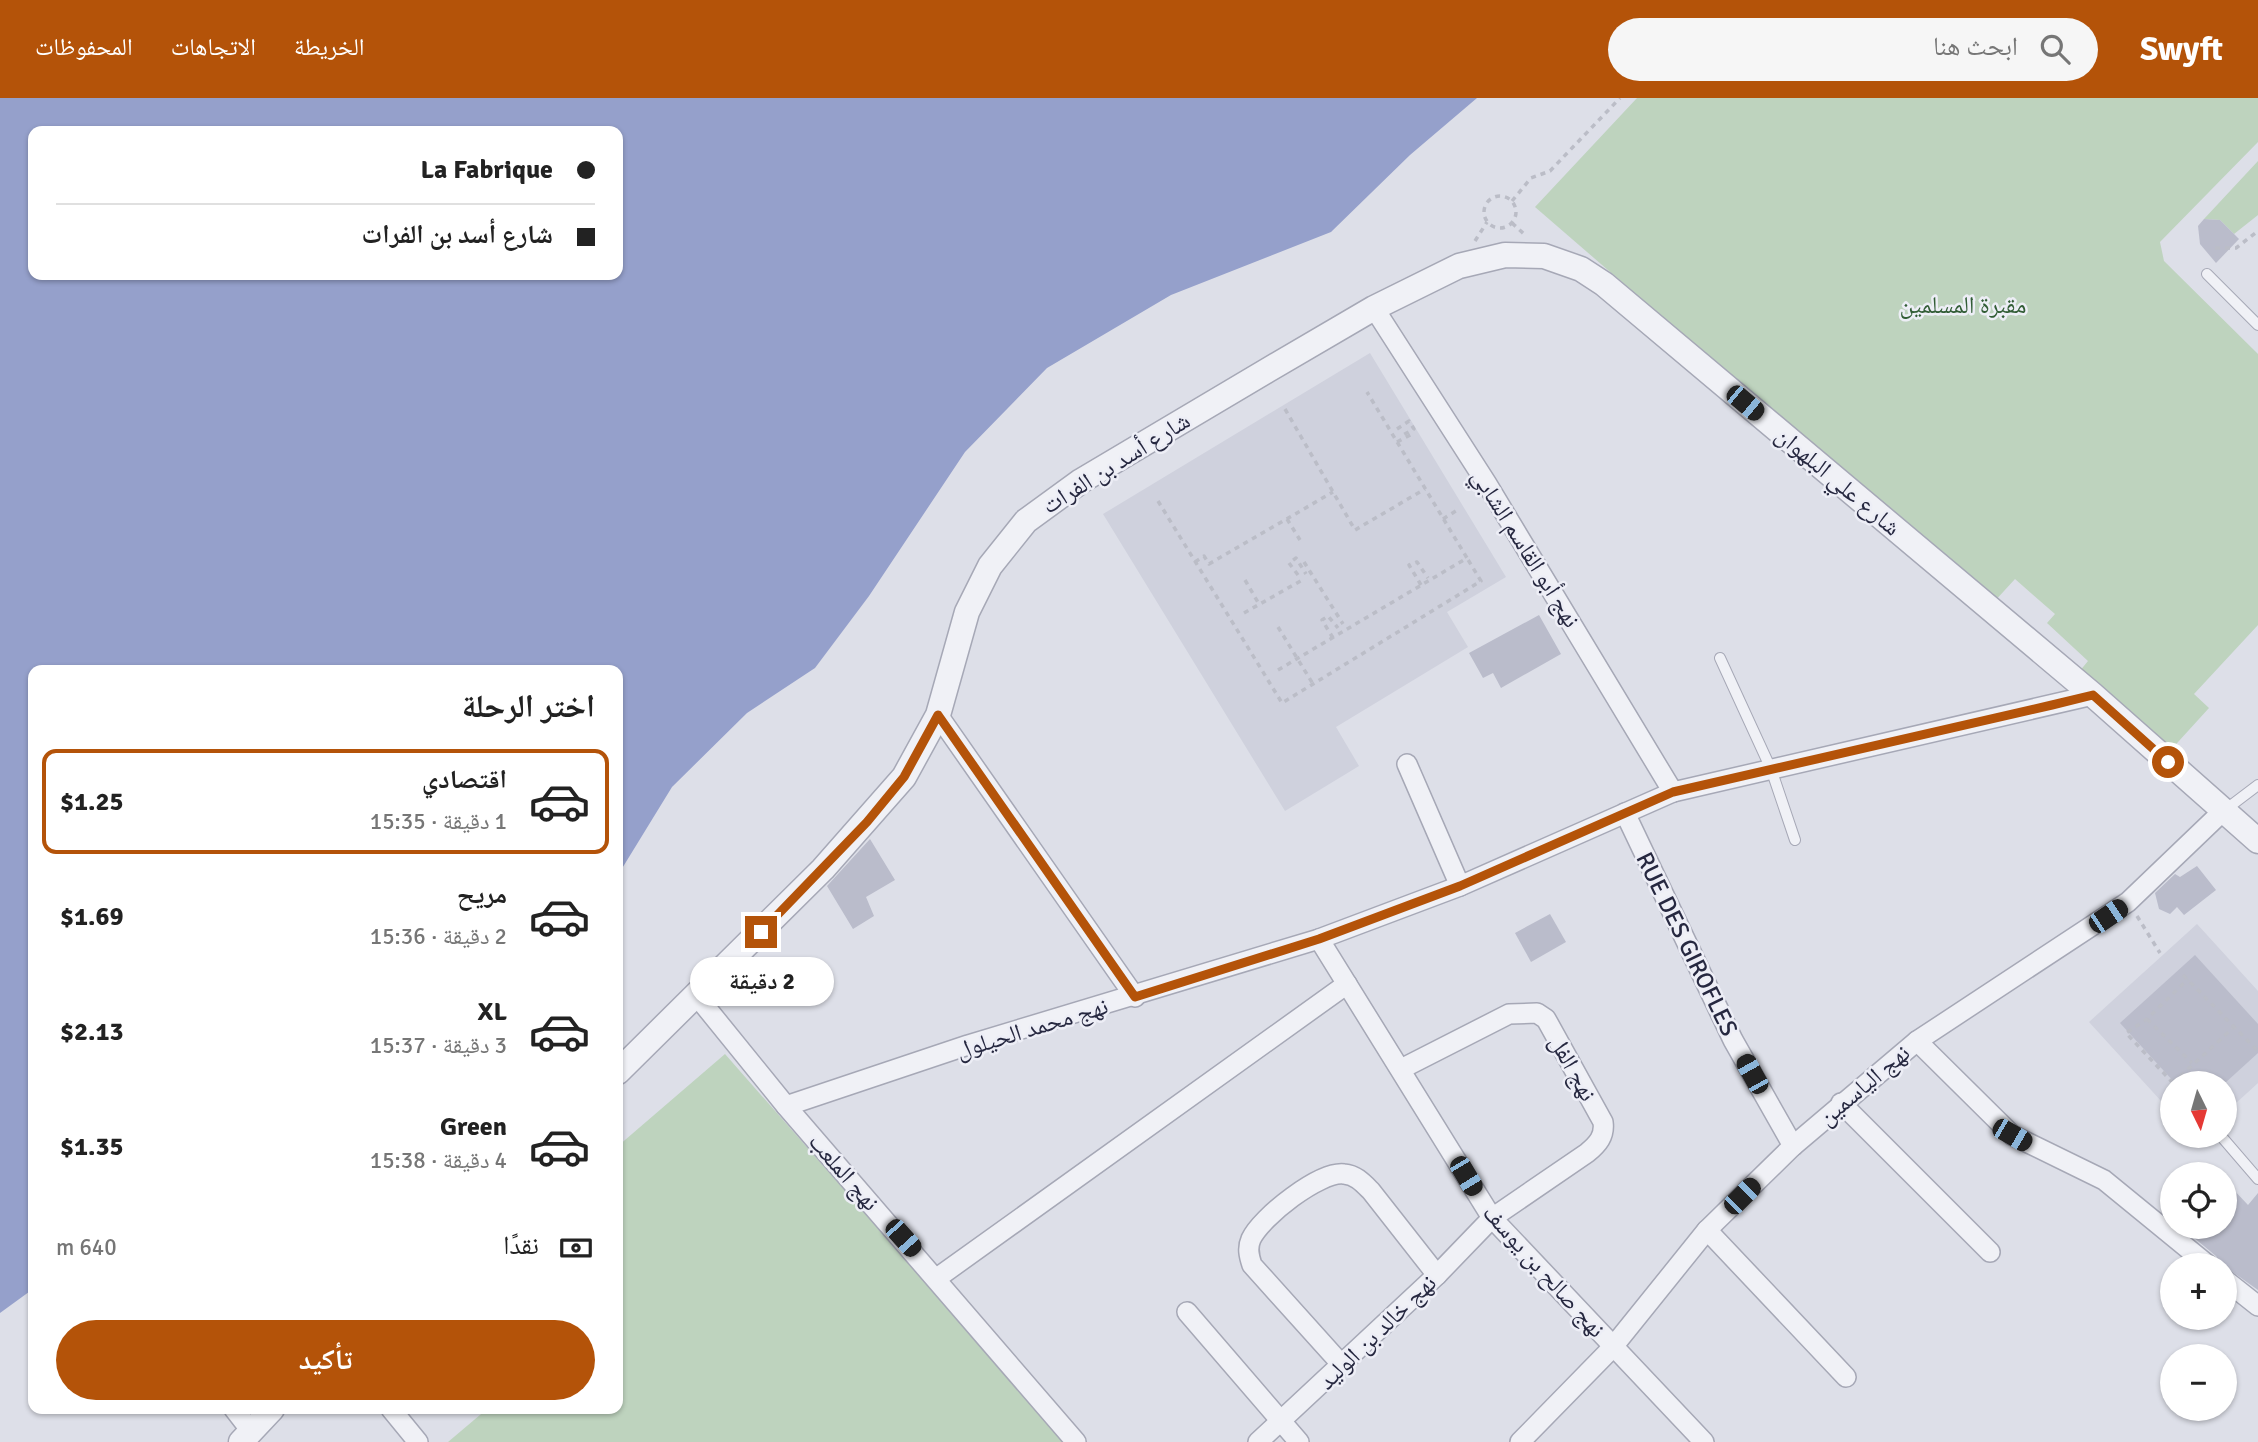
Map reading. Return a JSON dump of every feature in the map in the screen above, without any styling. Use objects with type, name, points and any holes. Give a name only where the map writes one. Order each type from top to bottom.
[{"type":"street","name":"شارع علي البلهوان","points":[[1374,308],[1481,258],[1532,255],[1581,269],[1614,293],[2093,695],[2258,841]]},
{"type":"street","name":"شارع أسد بن الفرات","points":[[623,1067],[867,822],[904,777],[938,715],[967,612],[990,566],[1027,521],[1082,481],[1374,308]]},
{"type":"street","name":"نهج أبو القاسم الشابي","points":[[1374,308],[1488,484],[1673,792]]},
{"type":"street","name":"نهج محمد الحيلول","points":[[786,1106],[968,1045],[1135,997],[1319,939],[1460,886],[1673,792],[2093,695]]},
{"type":"street","points":[[938,715],[1135,997]]},
{"type":"street","points":[[1407,764],[1460,886]]},
{"type":"street","name":"نهج الياسمين","points":[[1520,1442],[1612,1348],[1707,1230],[1793,1146],[1917,1041],[2128,902],[2223,811]]},
{"type":"street","name":"RUE DES GIROFLES","points":[[1625,813],[1733,1040],[1793,1146]]},
{"type":"street","name":"نهج صالح بن يوسف","points":[[1319,939],[1492,1219],[1704,1442]]},
{"type":"street","points":[[937,1278],[1347,984]]},
{"type":"street","name":"نهج الملعب","points":[[696,995],[786,1106],[1076,1442]]},
{"type":"street","name":"نهج الفل","points":[[1401,1069],[1509,1014],[1537,1013],[1546,1019],[1603,1122],[1604,1130],[1596,1146],[1492,1219]]},
{"type":"street","points":[[1917,1041],[2012,1135],[2104,1180],[2193,1253]]},
{"type":"street","points":[[1841,1103],[1990,1252]]},
{"type":"street","points":[[1342,1365],[1252,1265],[1248,1254],[1250,1241],[1264,1222],[1326,1175],[1344,1174],[1360,1180],[1371,1191],[1437,1275]]},
{"type":"street","name":"نهج خالد بن الوليد","points":[[1258,1442],[1437,1275],[1492,1219]]},
{"type":"street","points":[[1707,1230],[1846,1377]]},
{"type":"street","points":[[2237,1289],[2258,1306]]},
{"type":"street","points":[[1187,1312],[1299,1442]]},
{"type":"street","points":[[236,1414],[246,1437],[267,1414]]},
{"type":"street","points":[[394,1414],[418,1442]]},
{"type":"lane","points":[[2207,274],[2258,324]]},
{"type":"lane","points":[[1720,658],[1771,769],[1795,840]]},
{"type":"lane","name":"نهج الياسمين","points":[[2223,811],[2258,785]]},
{"type":"lane","points":[[2231,1148],[2258,1179]]},
{"type":"path","points":[[1512,201],[1531,178],[1550,171],[1620,98]]},
{"type":"path","points":[[1505,197],[1512,201],[1515,211],[1513,223],[1499,228],[1487,222],[1484,205],[1490,200],[1505,197]]},
{"type":"path","points":[[2215,248],[2235,248],[2258,232]]},
{"type":"path","points":[[1158,501],[1282,703],[1481,581],[1367,393]]},
{"type":"path","points":[[1285,409],[1354,530],[1426,489]]},
{"type":"path","points":[[1397,429],[1409,421],[1413,429],[1403,435]]},
{"type":"path","points":[[1397,442],[1414,433]]},
{"type":"path","points":[[1195,562],[1204,556],[1209,564],[1333,492]]},
{"type":"path","points":[[1443,519],[1459,509]]},
{"type":"path","points":[[1287,519],[1300,540]]},
{"type":"path","points":[[1244,613],[1305,577],[1296,558],[1290,562],[1298,575]]},
{"type":"path","points":[[1278,670],[1467,558]]},
{"type":"path","points":[[1304,562],[1343,624]]},
{"type":"path","points":[[1421,584],[1409,565],[1417,562],[1428,578]]},
{"type":"path","points":[[1245,580],[1259,604]]},
{"type":"path","points":[[1333,638],[1322,620],[1328,616],[1338,628]]},
{"type":"path","points":[[1278,627],[1313,684]]},
{"type":"path","points":[[2128,902],[2160,953]]},
{"type":"path","points":[[2183,975],[2258,1051]]},
{"type":"path","points":[[2162,1071],[2126,1033],[2147,1019],[2188,979]]},
{"type":"path","points":[[2147,1019],[2192,1063]]},
{"type":"path","points":[[2186,1071],[2233,1028]]},
{"type":"shaded area","points":[[1370,353],[1506,577],[1447,612],[1468,647],[1336,727],[1359,766],[1285,811],[1103,514]]},
{"type":"shaded area","points":[[2197,924],[2258,991],[2258,1083],[2237,1102],[2237,1071],[2160,1071],[2160,1100],[2089,1022]]},
{"type":"green space","name":"مقبرة المسلمين","points":[[1637,98],[2258,98],[2258,142],[2160,242],[2164,261],[2258,354],[2258,625],[2194,694],[2209,708],[2168,753],[2079,672],[2088,661],[2047,623],[2055,614],[2015,579],[1993,603],[1535,207]]},
{"type":"green space","points":[[2258,161],[2258,215],[2234,234],[2220,220],[2204,219]]},
{"type":"green space","points":[[725,1054],[1066,1442],[448,1442],[481,1414],[623,1414],[623,1142]]},
{"type":"water","points":[[0,98],[1477,98],[1410,155],[1331,232],[1171,295],[1047,368],[965,452],[869,596],[815,668],[747,713],[672,787],[623,867],[623,665],[28,665],[28,1293],[0,1313]]},
{"type":"building","points":[[2204,219],[2220,220],[2239,239],[2216,263],[2200,244],[2198,226]]},
{"type":"building","points":[[1539,615],[1561,654],[1501,688],[1493,673],[1483,678],[1469,653]]},
{"type":"building","points":[[870,839],[895,880],[866,897],[874,916],[853,929],[827,886]]},
{"type":"building","points":[[2197,866],[2216,890],[2184,915],[2177,907],[2170,914],[2159,909],[2155,893],[2175,874],[2180,877]]},
{"type":"building","points":[[1550,914],[1566,942],[1531,962],[1515,933]]},
{"type":"building","points":[[2195,955],[2258,1024],[2258,1053],[2237,1072],[2164,1071],[2120,1023]]},
{"type":"building","points":[[2237,1193],[2248,1205],[2258,1193],[2258,1290],[2237,1275],[2237,1253],[2212,1253],[2195,1239],[2237,1239]]},
{"type":"route","points":[[761,932],[867,822],[904,777],[938,715],[1135,997],[1319,939],[1460,886],[1673,792],[2093,695],[2168,762]]}]
